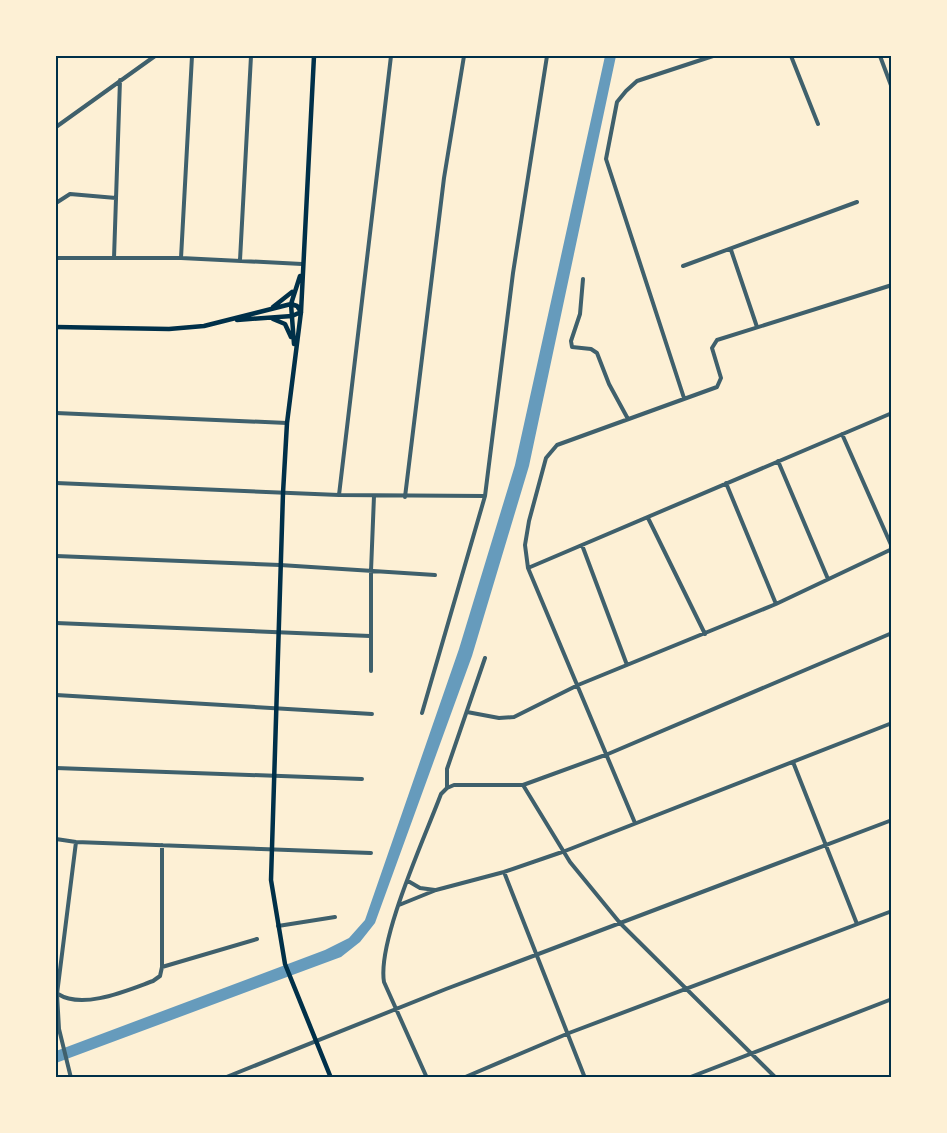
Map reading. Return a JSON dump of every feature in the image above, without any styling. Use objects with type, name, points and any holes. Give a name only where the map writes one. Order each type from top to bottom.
[{"type":"main road","points":[[314,56],[301,273],[301,312],[294,351],[283,493],[271,880],[285,964],[331,1077]]},
{"type":"main road","points":[[294,351],[291,304],[301,273]]},
{"type":"main road","points":[[270,309],[294,290]]},
{"type":"main road","points":[[237,320],[291,304],[297,306],[301,312]]},
{"type":"main road","points":[[56,327],[169,329],[237,320],[292,316],[301,312]]},
{"type":"main road","points":[[270,318],[285,324],[294,351]]},
{"type":"street","points":[[56,127],[155,56]]},
{"type":"street","points":[[181,258],[192,56]]},
{"type":"street","points":[[240,260],[251,56]]},
{"type":"street","points":[[339,495],[391,56]]},
{"type":"street","points":[[405,497],[444,178],[464,56]]},
{"type":"street","points":[[422,713],[485,496],[512,284],[547,56]]},
{"type":"street","points":[[684,398],[606,159],[617,102],[626,91],[637,81],[713,56]]},
{"type":"street","points":[[791,56],[818,123]]},
{"type":"street","points":[[880,56],[891,88]]},
{"type":"street","points":[[114,258],[120,80]]},
{"type":"street","points":[[56,203],[70,194],[116,198]]},
{"type":"street","points":[[683,266],[857,202]]},
{"type":"street","points":[[731,250],[757,327]]},
{"type":"street","points":[[56,258],[181,258],[302,264]]},
{"type":"street","points":[[583,279],[580,314],[571,341],[572,347],[591,349],[597,353],[609,384],[628,418]]},
{"type":"street","points":[[635,823],[528,567],[525,545],[529,521],[551,450],[557,445],[628,418],[717,387],[721,383],[712,348],[713,343],[891,285]]},
{"type":"street","points":[[528,567],[648,518],[891,412]]},
{"type":"street","points":[[56,413],[287,423]]},
{"type":"street","points":[[467,712],[499,718],[514,717],[578,685],[776,604],[891,548],[842,434]]},
{"type":"street","points":[[778,461],[828,579]]},
{"type":"street","points":[[56,483],[405,497],[485,496]]},
{"type":"street","points":[[726,483],[776,604]]},
{"type":"street","points":[[371,671],[370,571],[374,496]]},
{"type":"street","points":[[648,518],[705,634]]},
{"type":"street","points":[[582,545],[627,665]]},
{"type":"street","points":[[56,556],[280,565],[435,575]]},
{"type":"street","points":[[56,622],[370,636]]},
{"type":"street","points":[[427,1077],[384,982],[381,967],[399,904],[441,794],[447,788],[454,785],[523,785],[608,754],[891,633]]},
{"type":"street","points":[[447,788],[447,769],[485,658]]},
{"type":"street","points":[[56,695],[372,714]]},
{"type":"street","points":[[399,904],[436,890],[504,872],[565,851],[891,723]]},
{"type":"street","points":[[793,762],[824,846],[857,924]]},
{"type":"street","points":[[56,768],[362,779]]},
{"type":"street","points":[[523,785],[570,862],[620,923],[776,1077]]},
{"type":"street","points":[[224,1077],[233,1076],[397,1009],[891,820]]},
{"type":"street","points":[[56,839],[76,843],[371,853]]},
{"type":"street","points":[[70,1075],[62,1044],[57,994],[76,843]]},
{"type":"street","points":[[57,994],[65,999],[103,998],[153,981],[160,976],[162,968],[162,845]]},
{"type":"street","points":[[504,872],[585,1077]]},
{"type":"street","points":[[408,881],[420,888],[436,890]]},
{"type":"street","points":[[463,1077],[569,1033],[891,911]]},
{"type":"street","points":[[277,926],[335,917]]},
{"type":"street","points":[[162,968],[257,939]]},
{"type":"street","points":[[688,1077],[891,999]]},
{"type":"water","points":[[605,56],[616,56],[529,466],[472,656],[375,923],[360,942],[341,957],[56,1063],[56,1051],[325,950],[349,938],[365,920],[459,649],[515,465]]}]
